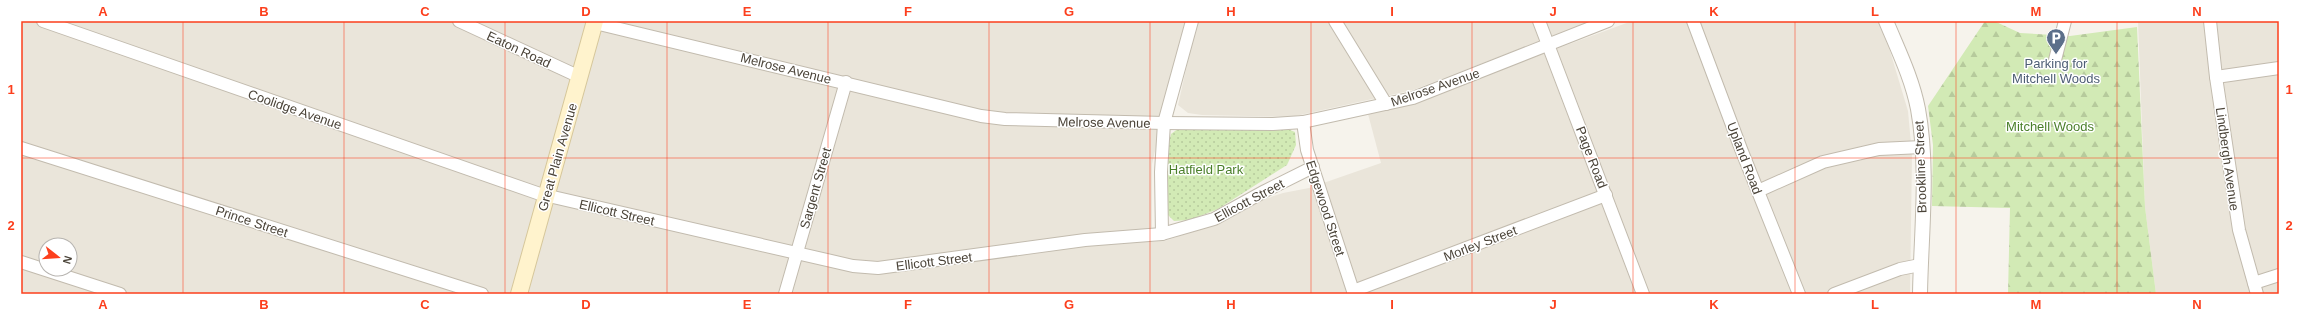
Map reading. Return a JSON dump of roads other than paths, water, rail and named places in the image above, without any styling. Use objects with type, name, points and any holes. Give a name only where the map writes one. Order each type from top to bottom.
[{"type":"main road","name":"Great Plain Avenue","points":[[519,294],[595,22]]},
{"type":"street","name":"Coolidge Avenue","points":[[43,21],[547,196]]},
{"type":"street","name":"Eaton Road","points":[[459,21],[580,77]]},
{"type":"street","points":[[1335,21],[1386,104]]},
{"type":"street","name":"Page Road","points":[[1539,21],[1643,294]]},
{"type":"street","name":"Melrose Avenue","points":[[595,22],[981,116],[1005,119],[1265,124],[1304,122],[1413,98],[1457,82],[1608,21]]},
{"type":"street","name":"Upland Road","points":[[1693,21],[1799,294]]},
{"type":"street","name":"Brookline Street","points":[[1886,21],[1910,80],[1918,110],[1922,147],[1920,294]]},
{"type":"street","points":[[2055,60],[2065,21]]},
{"type":"street","name":"Lindbergh Avenue","points":[[2210,21],[2216,77],[2239,230],[2256,288]]},
{"type":"street","points":[[1162,234],[1161,172],[1164,123],[1189,22]]},
{"type":"street","points":[[2216,77],[2279,68]]},
{"type":"street","name":"Sargent Street","points":[[785,294],[846,82]]},
{"type":"street","name":"Edgewood Street","points":[[1304,122],[1306,150],[1313,167],[1354,293]]},
{"type":"street","points":[[1758,191],[1823,162],[1879,149],[1922,147]]},
{"type":"street","name":"Prince Street","points":[[21,148],[482,294]]},
{"type":"street","name":"Ellicott Street","points":[[547,196],[853,266],[878,268],[1085,240],[1162,234],[1214,219],[1264,191],[1313,167]]},
{"type":"street","name":"Morley Street","points":[[1354,293],[1606,195]]},
{"type":"street","points":[[21,262],[120,294]]},
{"type":"street","points":[[1834,294],[1900,269],[1920,265]]},
{"type":"street","points":[[2256,288],[2279,275]]},
{"type":"place","name":"Parking for Mitchell Woods","points":[[2056,55]]},
{"type":"park label","name":"Mitchell Woods","points":[[2050,126]]},
{"type":"park label","name":"Hatfield Park","points":[[1206,169]]}]
